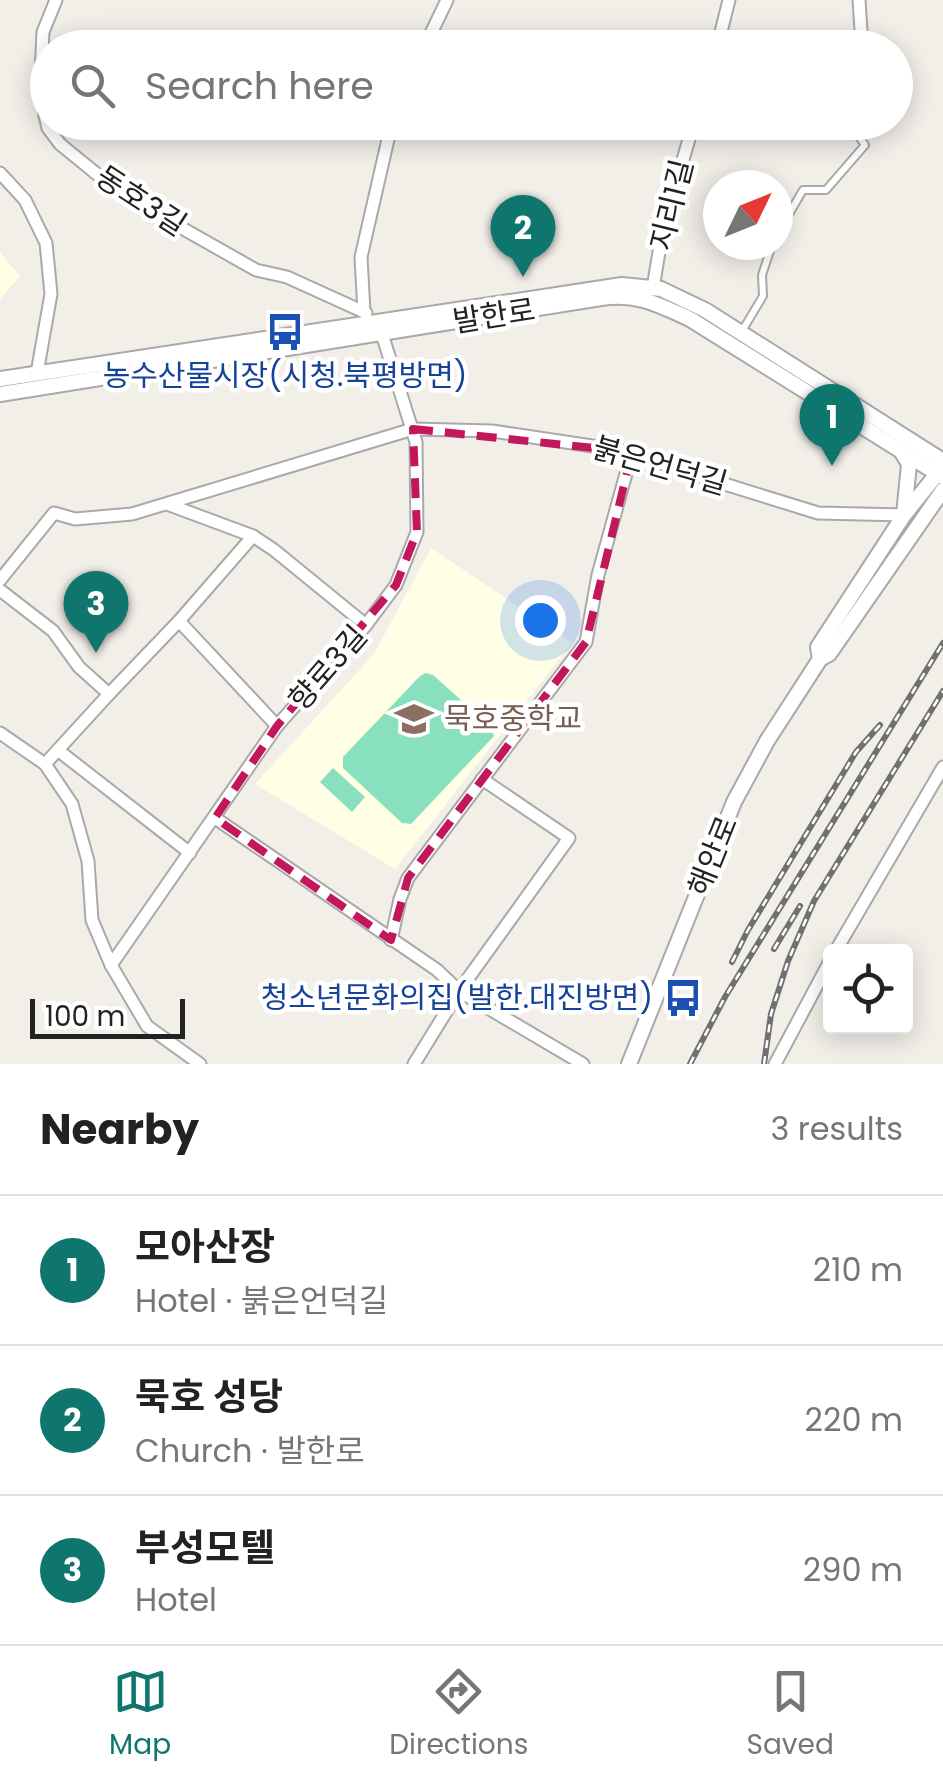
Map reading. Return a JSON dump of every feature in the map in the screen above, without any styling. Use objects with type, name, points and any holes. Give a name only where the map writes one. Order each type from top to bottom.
[{"type":"street","name":"동호3길","points":[[44,30],[56,0]]},
{"type":"street","points":[[433,30],[448,0]]},
{"type":"street","points":[[722,30],[729,0]]},
{"type":"street","points":[[859,0],[861,30]]},
{"type":"street","name":"동호3길","points":[[57,140],[120,193],[256,270],[287,278],[364,312],[380,328]]},
{"type":"street","points":[[364,312],[361,257],[388,140]]},
{"type":"street","name":"지리1길","points":[[652,294],[663,228],[689,140]]},
{"type":"street","points":[[0,173],[25,200],[46,243],[51,294],[36,380]]},
{"type":"street","name":"발한로","points":[[652,294],[900,448],[942,469]]},
{"type":"street","name":"발한로","points":[[0,379],[36,380],[380,328],[652,294],[705,310],[942,469]]},
{"type":"street","name":"향로3길","points":[[111,965],[277,726],[396,585],[417,532],[416,442],[380,328]]},
{"type":"street","name":"발한로","points":[[0,394],[36,380]]},
{"type":"street","name":"붉은언덕길","points":[[0,580],[54,513],[74,519],[132,514],[413,429],[492,432],[632,452],[818,514],[904,515]]},
{"type":"street","points":[[900,448],[909,464],[904,515]]},
{"type":"street","points":[[392,940],[408,878],[586,642],[598,574],[632,452]]},
{"type":"street","name":"해안로","points":[[820,660],[818,647],[904,515],[942,469]]},
{"type":"street","name":"해안로","points":[[629,1064],[734,802],[820,660],[829,654],[943,490]]},
{"type":"street","points":[[166,504],[253,536],[366,625]]},
{"type":"street","points":[[45,764],[180,621],[253,536]]},
{"type":"street","points":[[0,590],[53,630],[79,667],[108,694]]},
{"type":"street","points":[[180,621],[277,726]]},
{"type":"street","points":[[0,733],[45,764],[72,804],[88,861],[92,920],[111,965],[147,1026],[200,1064]]},
{"type":"street","points":[[59,750],[190,853]]},
{"type":"street","points":[[841,944],[943,767]]},
{"type":"street","points":[[414,1064],[459,992],[569,838],[482,780]]},
{"type":"street","points":[[214,818],[437,970],[459,992],[583,1064]]},
{"type":"street","points":[[775,1064],[823,973]]},
{"type":"lane","points":[[793,207],[803,190],[826,190],[866,145],[862,140]]},
{"type":"lane","points":[[741,333],[763,296],[762,275],[767,260]]},
{"type":"highlighted area","points":[[413,429],[632,452],[586,642],[408,878],[391,940],[215,818],[277,726],[396,585],[417,532]]},
{"type":"shaded area","points":[[0,252],[20,276],[0,299]]},
{"type":"shaded area","name":"묵호중학교","points":[[431,548],[572,643],[395,869],[255,784],[374,654]]},
{"type":"green space","points":[[426,673],[490,726],[494,736],[411,824],[402,823],[343,768],[343,757]]},
{"type":"green space","points":[[333,768],[365,797],[352,812],[320,782]]},
{"type":"railway","points":[[690,1064],[725,997],[943,643]]},
{"type":"railway","points":[[764,1064],[771,1014],[814,901],[943,691]]},
{"type":"railway","points":[[732,962],[856,752],[880,725]]},
{"type":"railway","points":[[774,949],[800,906]]},
{"type":"place","name":"묵호 성당","points":[[523,277]]},
{"type":"place","name":"농수산물시장(시청.북평방면)","points":[[285,332]]},
{"type":"place","name":"모아산장","points":[[832,466]]},
{"type":"place","name":"부성모텔","points":[[96,653]]},
{"type":"place","name":"묵호중학교","points":[[414,719]]},
{"type":"place","name":"청소년문화의집(발한.대진방면)","points":[[683,998]]}]
